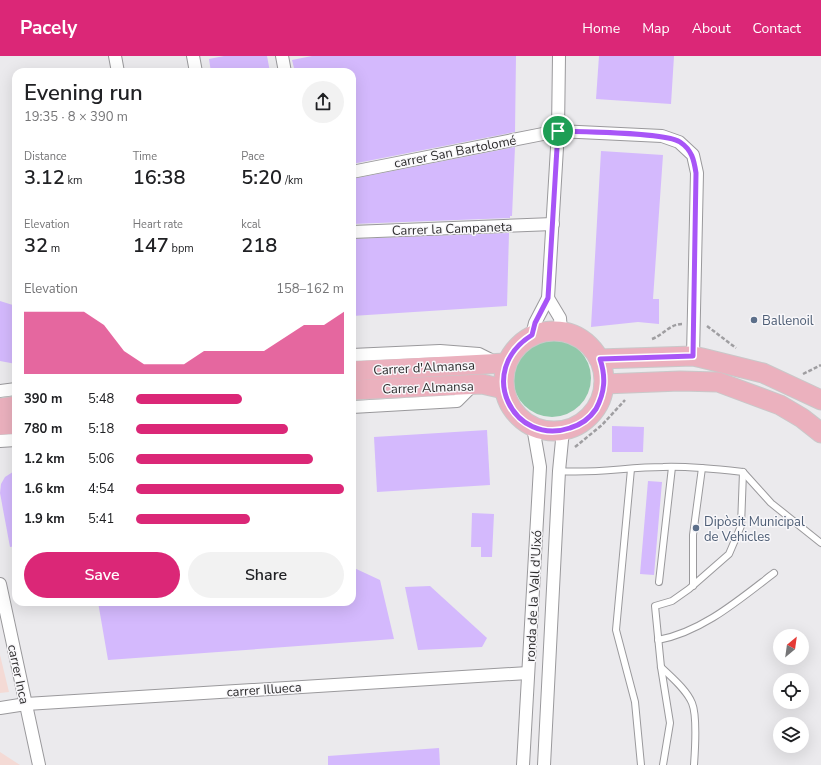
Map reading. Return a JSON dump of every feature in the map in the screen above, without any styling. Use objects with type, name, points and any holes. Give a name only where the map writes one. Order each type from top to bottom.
[{"type":"main road","points":[[561,330],[574,334],[588,343],[600,359],[604,384],[600,400],[594,411],[584,421],[563,430],[553,431],[533,427],[524,421],[513,410],[504,389],[501,363],[522,341],[532,335],[546,331],[561,330]]},
{"type":"main road","points":[[600,359],[693,356],[763,373],[821,400]]},
{"type":"main road","name":"Carrer d'Almansa","points":[[356,371],[501,363]]},
{"type":"main road","points":[[604,384],[680,381],[718,382],[780,405],[802,418],[821,434]]},
{"type":"main road","name":"Carrer Almansa","points":[[356,390],[482,384],[504,389]]},
{"type":"main road","points":[[4,393],[12,402]]},
{"type":"main road","points":[[4,439],[12,429]]},
{"type":"street","points":[[115,56],[117,68]]},
{"type":"street","points":[[193,56],[195,68]]},
{"type":"street","points":[[282,56],[284,68]]},
{"type":"street","points":[[532,335],[535,323],[548,298],[558,131],[559,56]]},
{"type":"street","name":"carrer San Bartolomé","points":[[356,171],[558,131],[662,136],[679,142],[693,155],[696,173],[693,356]]},
{"type":"street","name":"Carrer la Campaneta","points":[[356,232],[553,224]]},
{"type":"street","points":[[548,298],[560,318],[561,330]]},
{"type":"street","name":"Carrer d'Almansa","points":[[356,355],[440,351],[479,354],[501,363]]},
{"type":"street","name":"Carrer d'Almansa","points":[[356,407],[457,401],[473,385]]},
{"type":"street","name":"ronda de la Vall d'Uixó","points":[[523,765],[540,467],[533,427]]},
{"type":"street","name":"ronda de la Vall d'Uixó","points":[[544,765],[559,471],[563,430]]},
{"type":"street","name":"carrer Inca","points":[[0,584],[39,765]]},
{"type":"street","name":"carrer Illueca","points":[[0,708],[26,704],[528,673]]},
{"type":"lane","points":[[559,471],[672,467],[743,472],[771,503],[821,543]]},
{"type":"lane","points":[[659,582],[672,467]]},
{"type":"lane","points":[[693,586],[693,535],[702,468]]},
{"type":"lane","points":[[631,469],[616,630],[635,702],[641,765]]},
{"type":"lane","points":[[663,765],[670,723],[661,667],[655,606],[672,601],[693,586],[729,554],[741,526],[743,472]]},
{"type":"lane","points":[[658,640],[681,634],[710,620],[774,573]]},
{"type":"lane","points":[[661,667],[675,680],[692,703],[696,742],[694,765]]},
{"type":"path","points":[[803,374],[821,366]]},
{"type":"shaded area","points":[[0,655],[9,692],[0,693]]},
{"type":"shaded area","points":[[0,752],[20,765],[0,765]]},
{"type":"green space","points":[[544,339],[560,339],[574,345],[585,356],[591,370],[591,386],[585,400],[574,411],[560,417],[544,417],[530,411],[519,400],[513,386],[513,370],[519,356],[530,345]]},
{"type":"building","points":[[224,56],[267,56],[269,68],[210,68],[209,59]]},
{"type":"building","points":[[312,56],[516,56],[515,132],[356,163],[356,68],[294,68],[292,60]]},
{"type":"building","points":[[599,56],[674,56],[671,104],[596,99]]},
{"type":"building","points":[[515,147],[512,216],[510,216],[510,218],[356,224],[356,178]]},
{"type":"building","points":[[601,151],[663,155],[653,299],[659,299],[659,324],[638,322],[591,327]]},
{"type":"building","points":[[509,233],[507,306],[356,316],[356,239]]},
{"type":"building","points":[[0,301],[12,305],[12,363],[0,361]]},
{"type":"building","points":[[612,426],[644,427],[643,452],[612,452]]},
{"type":"building","points":[[487,430],[490,485],[377,492],[374,437]]},
{"type":"building","points":[[12,473],[12,547],[10,547],[0,493],[1,484],[5,477]]},
{"type":"building","points":[[648,481],[662,482],[654,575],[640,574]]},
{"type":"building","points":[[472,513],[494,514],[492,557],[481,557],[481,547],[471,547]]},
{"type":"building","points":[[356,569],[380,580],[394,639],[108,660],[99,606],[356,606]]},
{"type":"building","points":[[430,586],[487,638],[482,647],[418,650],[405,587]]},
{"type":"building","points":[[439,748],[440,765],[328,765],[328,756]]},
{"type":"place","name":"Ballenoil","points":[[754,320]]},
{"type":"place","name":"Dipòsit Municipal de Vehicles","points":[[696,528]]},
{"type":"route","points":[[558,131],[662,136],[679,142],[693,155],[696,173],[693,356],[600,359],[604,384],[603,392],[594,411],[584,421],[575,426],[563,430],[553,431],[533,427],[524,421],[513,410],[508,402],[503,379],[504,369],[509,357],[522,341],[532,335],[535,323],[548,298],[558,131]]}]
